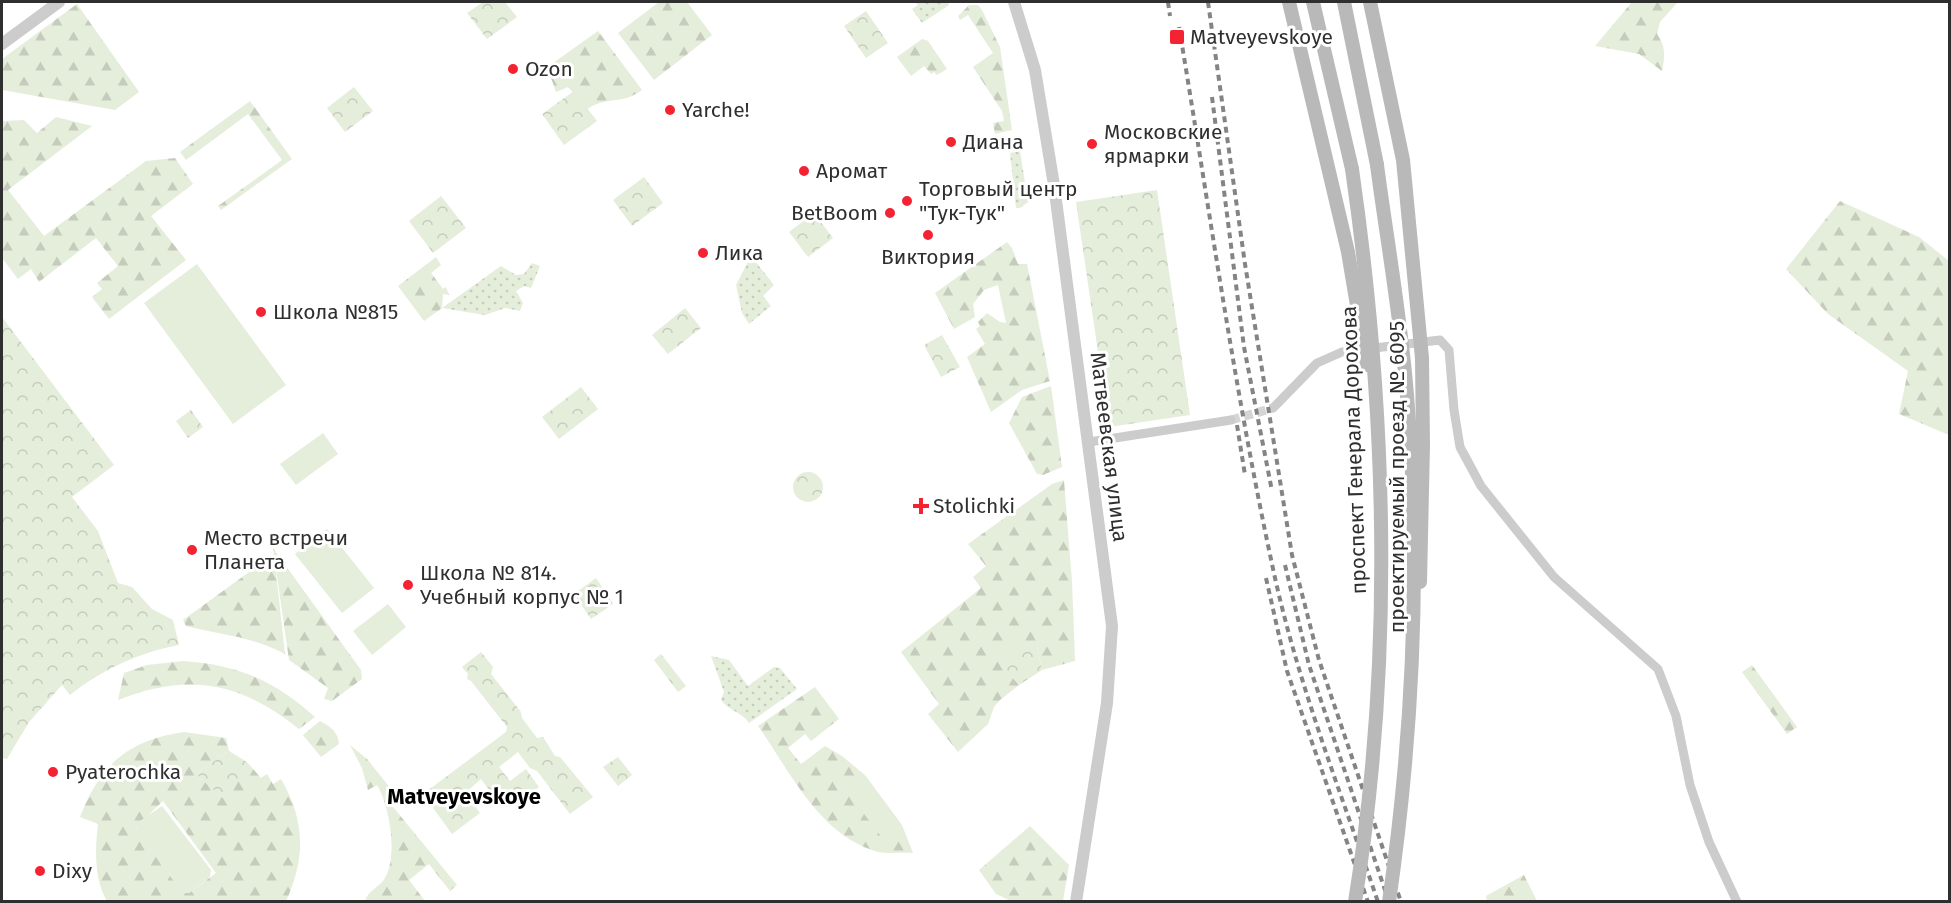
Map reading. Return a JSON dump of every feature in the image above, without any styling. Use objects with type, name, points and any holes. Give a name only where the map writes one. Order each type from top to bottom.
[{"type":"main road","name":"проектируемый проезд № 6095","points":[[1289,2],[1348,252],[1377,420]]},
{"type":"main road","name":"проспект Генерала Дорохова","points":[[1313,2],[1352,169],[1372,322],[1377,420],[1382,586],[1380,687],[1368,819],[1355,902]]},
{"type":"main road","points":[[1344,2],[1377,165],[1408,405],[1413,489],[1411,704],[1401,816],[1389,902]]},
{"type":"main road","name":"проектируемый проезд № 6095","points":[[1370,2],[1403,160],[1422,358],[1419,635],[1411,704]]},
{"type":"street","points":[[2,44],[59,2]]},
{"type":"street","name":"Матвеевская улица","points":[[1014,2],[1035,70],[1045,126],[1112,626],[1111,664],[1076,902]]},
{"type":"street","points":[[1273,408],[1317,363],[1342,351],[1440,340],[1449,350],[1460,447],[1481,486],[1554,577],[1658,669],[1676,716],[1690,785],[1709,842],[1737,902]]},
{"type":"street","points":[[1089,441],[1231,420]]},
{"type":"green space","points":[[483,2],[505,2],[517,17],[487,39],[467,13]]},
{"type":"green space","points":[[659,2],[687,2],[712,35],[654,80],[618,33]]},
{"type":"green space","points":[[915,2],[948,2],[949,5],[922,23],[912,9],[918,5]]},
{"type":"green space","points":[[1632,2],[1678,2],[1660,22],[1657,34],[1664,52],[1662,71],[1639,54],[1595,46]]},
{"type":"green space","points":[[77,4],[139,92],[115,110],[2,90],[2,59]]},
{"type":"green space","points":[[969,5],[978,5],[982,10],[1000,47],[1012,130],[995,134],[993,123],[1004,121],[1002,111],[973,67],[993,53],[968,15],[960,20],[958,16]]},
{"type":"green space","points":[[866,11],[888,43],[866,58],[844,26]]},
{"type":"green space","points":[[598,31],[642,90],[627,98],[602,102],[587,109],[568,87],[556,92],[551,78],[553,63]]},
{"type":"green space","points":[[922,39],[928,41],[947,69],[937,75],[934,72],[931,74],[924,66],[911,76],[897,57]]},
{"type":"green space","points":[[354,87],[373,111],[345,132],[327,108]]},
{"type":"green space","points":[[574,91],[597,121],[564,145],[542,114]]},
{"type":"green space","points":[[250,101],[292,159],[221,210],[218,206],[282,160],[248,114],[186,160],[180,152]]},
{"type":"green space","points":[[56,117],[92,126],[8,190],[44,236],[146,161],[175,158],[193,184],[151,216],[186,260],[109,319],[92,297],[102,289],[97,283],[118,266],[96,238],[39,282],[31,269],[18,279],[2,258],[2,121],[24,120],[37,133]]},
{"type":"green space","points":[[1020,151],[1028,202],[1016,208],[1010,153]]},
{"type":"green space","points":[[644,177],[663,203],[632,226],[613,200]]},
{"type":"green space","points":[[1157,190],[1190,415],[1109,427],[1076,202]]},
{"type":"green space","points":[[441,196],[466,228],[433,253],[409,221]]},
{"type":"green space","points":[[1840,201],[1919,237],[1949,261],[1949,435],[1899,414],[1908,371],[1828,314],[1786,269]]},
{"type":"green space","points":[[814,213],[833,238],[808,257],[789,232]]},
{"type":"green space","points":[[1007,242],[1018,264],[1027,264],[1050,381],[1022,390],[991,412],[967,357],[985,344],[976,329],[980,326],[978,322],[987,313],[1000,322],[1006,323],[998,285],[984,290],[973,304],[975,317],[954,329],[935,293]]},
{"type":"green space","points":[[751,256],[774,285],[763,296],[771,306],[749,324],[742,313],[736,285]]},
{"type":"green space","points":[[436,257],[441,265],[431,273],[443,289],[446,287],[449,295],[443,294],[442,308],[424,321],[398,286]]},
{"type":"green space","points":[[532,263],[540,266],[531,288],[524,286],[516,291],[523,303],[520,311],[505,308],[485,315],[442,308],[501,266],[516,275],[524,274]]},
{"type":"green space","points":[[197,264],[286,385],[233,424],[144,303]]},
{"type":"green space","points":[[685,308],[701,328],[668,354],[652,335]]},
{"type":"green space","points":[[2,317],[114,465],[72,497],[98,531],[118,583],[132,587],[152,609],[173,620],[179,645],[150,652],[121,663],[70,695],[62,685],[29,722],[7,759],[2,758]]},
{"type":"green space","points":[[942,335],[960,367],[941,377],[924,345]]},
{"type":"green space","points":[[1051,386],[1062,467],[1043,475],[1037,474],[1009,423],[1022,397]]},
{"type":"green space","points":[[581,387],[598,409],[559,439],[542,417]]},
{"type":"green space","points":[[191,410],[203,427],[188,438],[176,421]]},
{"type":"green space","points":[[323,433],[338,454],[296,485],[280,464]]},
{"type":"green space","points":[[808,472],[819,476],[823,487],[819,498],[808,502],[797,498],[793,487],[797,476]]},
{"type":"green space","points":[[1064,480],[1075,661],[1042,670],[1037,646],[1005,669],[1019,685],[1000,700],[994,707],[988,724],[958,752],[928,714],[939,704],[901,652],[981,588],[973,577],[986,566],[968,544],[1052,484]]},
{"type":"green space","points":[[327,529],[374,588],[342,613],[295,554]]},
{"type":"green space","points":[[273,548],[361,670],[362,679],[332,701],[324,699],[328,688],[289,660]]},
{"type":"green space","points":[[274,554],[285,654],[248,640],[186,626],[183,620]]},
{"type":"green space","points":[[596,578],[613,604],[591,619],[574,594]]},
{"type":"green space","points":[[388,604],[406,627],[372,655],[353,631]]},
{"type":"green space","points":[[1021,641],[1037,646],[1042,670],[1019,685],[1005,669],[1007,653]]},
{"type":"green space","points":[[481,652],[493,667],[491,674],[521,712],[522,718],[537,738],[543,737],[555,756],[560,757],[593,797],[570,814],[537,771],[530,768],[518,752],[499,767],[510,781],[526,769],[539,787],[513,806],[502,807],[481,779],[465,793],[480,813],[452,834],[423,794],[506,732],[507,727],[467,679],[468,674],[462,667]]},
{"type":"green space","points":[[661,654],[686,686],[678,692],[654,660]]},
{"type":"green space","points":[[711,656],[729,660],[748,686],[774,667],[780,668],[797,689],[749,723],[721,700],[724,692]]},
{"type":"green space","points":[[183,661],[221,666],[254,677],[285,693],[315,717],[299,729],[277,713],[235,692],[213,686],[191,684],[143,691],[118,700],[124,673],[147,665]]},
{"type":"green space","points":[[1752,665],[1797,727],[1787,734],[1742,672]]},
{"type":"green space","points":[[815,687],[839,719],[811,741],[805,734],[788,748],[801,764],[825,746],[842,756],[865,775],[847,790],[883,838],[902,825],[913,853],[876,852],[853,841],[836,829],[806,798],[758,726]]},
{"type":"green space","points":[[320,721],[333,730],[339,744],[321,757],[303,735]]},
{"type":"green space","points":[[184,732],[226,738],[229,751],[201,770],[198,776],[225,799],[247,762],[261,778],[267,774],[273,784],[281,779],[295,809],[300,839],[297,870],[286,901],[107,901],[98,874],[96,853],[98,824],[80,817],[97,783],[118,758],[147,741]],"holes":[[[163,801],[216,873],[189,893],[182,892],[136,827]]]},
{"type":"green space","points":[[350,745],[367,759],[396,795],[389,802],[457,885],[450,891],[429,864],[409,880],[425,901],[365,901],[388,872],[392,847],[391,833],[382,794],[377,785],[368,790],[362,768]]},
{"type":"green space","points":[[229,751],[247,762],[225,800],[198,776],[201,770]]},
{"type":"green space","points":[[618,757],[632,775],[618,786],[603,767]]},
{"type":"green space","points":[[865,775],[902,825],[883,839],[846,790]]},
{"type":"green space","points":[[162,806],[211,870],[210,877],[189,893],[182,892],[136,830],[137,823]]},
{"type":"green space","points":[[1030,826],[1069,865],[1063,901],[1011,901],[996,894],[979,870]]},
{"type":"green space","points":[[1524,875],[1537,901],[1487,901],[1486,896]]},
{"type":"tunnel","points":[[1231,420],[1273,408]]},
{"type":"railway","points":[[1168,2],[1170,16]]},
{"type":"railway","points":[[1208,2],[1245,264],[1292,555],[1319,660],[1401,902]]},
{"type":"railway","points":[[1179,27],[1234,364],[1272,564],[1306,692],[1378,902]]},
{"type":"railway","points":[[1212,97],[1244,347],[1272,491]]},
{"type":"railway","points":[[1237,425],[1245,475]]},
{"type":"railway","points":[[1285,565],[1309,665],[1389,902]]},
{"type":"railway","points":[[1266,578],[1287,671],[1368,902]]},
{"type":"place","name":"Matveyevskoye","points":[[1177,37]]},
{"type":"place","name":"Ozon","points":[[513,69]]},
{"type":"place","name":"Yarche!","points":[[670,110]]},
{"type":"place","name":"Диана","points":[[951,142]]},
{"type":"place","name":"Московские ярмарки","points":[[1092,144]]},
{"type":"place","name":"Аромат","points":[[804,171]]},
{"type":"place","name":"Торговый центр \"Тук-Тук\"","points":[[907,201]]},
{"type":"place","name":"BetBoom","points":[[890,213]]},
{"type":"place","name":"Виктория","points":[[928,235]]},
{"type":"place","name":"Лика","points":[[703,253]]},
{"type":"place","name":"Школа №815","points":[[261,312]]},
{"type":"place","name":"Stolichki","points":[[921,506]]},
{"type":"place","name":"Место встречи Планета","points":[[192,550]]},
{"type":"place","name":"Школа № 814. Учебный корпус № 1","points":[[408,585]]},
{"type":"place","name":"Pyaterochka","points":[[53,772]]},
{"type":"place","name":"Dixy","points":[[40,871]]},
{"type":"district","name":"Matveyevskoye","points":[[464,796]]}]
